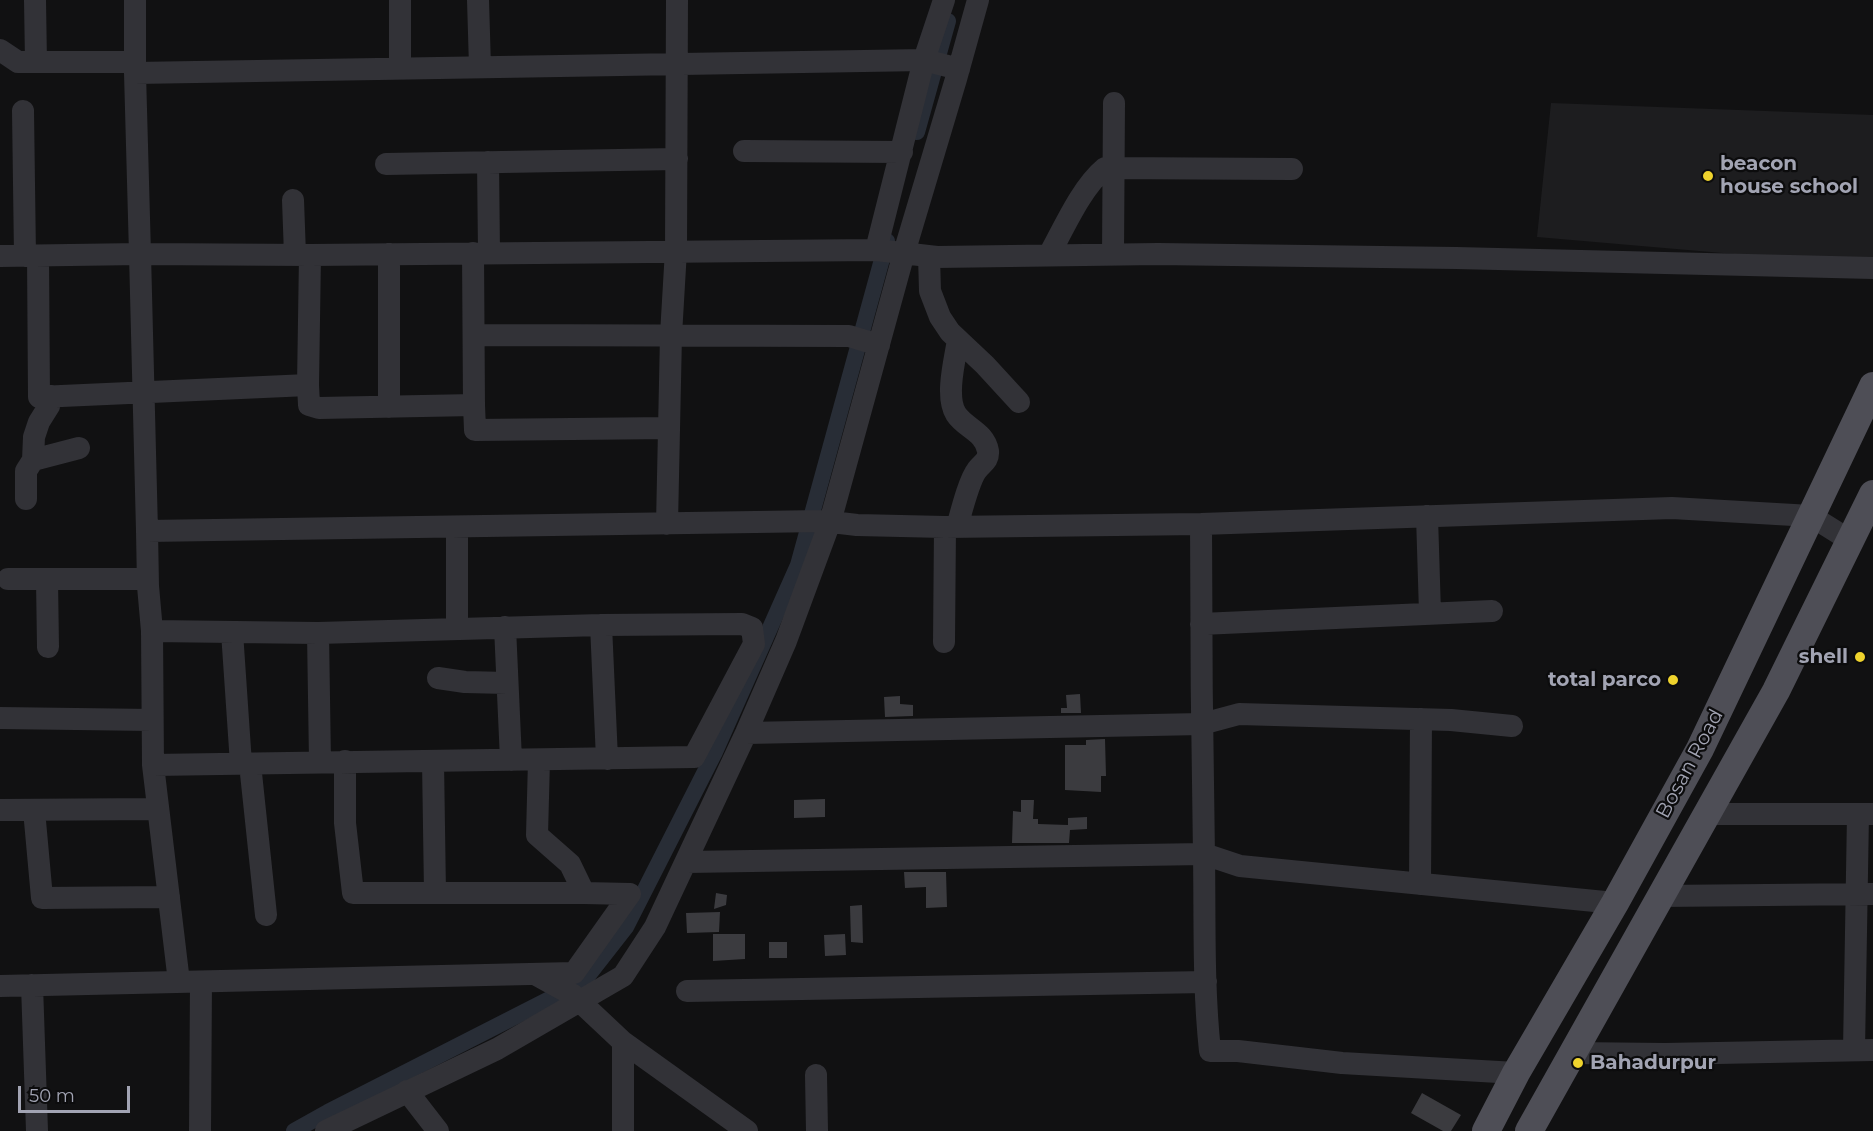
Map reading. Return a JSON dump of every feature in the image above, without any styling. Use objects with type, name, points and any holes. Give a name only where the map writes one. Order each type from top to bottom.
[{"type":"main road","name":"Bosan Road","points":[[1486,1131],[1516,1073],[1615,903],[1700,749],[1873,386]]},
{"type":"main road","name":"Bosan Road","points":[[1529,1131],[1776,691],[1873,494]]},
{"type":"street","points":[[35,0],[36,62]]},
{"type":"street","points":[[135,0],[147,579],[152,632],[153,765],[179,982]]},
{"type":"street","points":[[400,0],[400,68]]},
{"type":"street","points":[[478,0],[480,67]]},
{"type":"street","points":[[667,524],[671,335],[676,250],[677,0]]},
{"type":"street","points":[[891,251],[902,152],[924,60],[944,0]]},
{"type":"street","points":[[326,1131],[367,1121],[407,1091],[497,1049],[570,994],[623,976],[655,927],[746,733],[768,635],[826,522],[864,341],[891,251],[978,0]]},
{"type":"street","points":[[0,50],[18,62],[135,68],[400,68],[924,60],[954,68]]},
{"type":"street","points":[[1113,254],[1114,103]]},
{"type":"street","points":[[23,111],[39,397],[308,385]]},
{"type":"street","points":[[744,151],[902,152]]},
{"type":"street","points":[[386,164],[677,159]]},
{"type":"street","points":[[488,162],[474,334],[475,430],[669,428]]},
{"type":"street","points":[[1049,255],[1077,205],[1097,174],[1105,168],[1292,169]]},
{"type":"street","points":[[293,200],[302,255],[309,405],[313,407],[474,405]]},
{"type":"street","points":[[0,256],[676,250],[891,251],[928,256],[1113,254],[1456,258],[1873,268]]},
{"type":"street","points":[[389,254],[389,407]]},
{"type":"street","points":[[928,256],[930,291],[940,316],[958,340],[985,364],[1019,402]]},
{"type":"street","points":[[474,334],[671,335],[864,341]]},
{"type":"street","points":[[944,642],[951,527],[976,470],[987,461],[988,452],[983,437],[955,413],[952,384],[958,340]]},
{"type":"street","points":[[26,499],[26,471],[33,460],[34,437],[39,422],[49,406],[51,396]]},
{"type":"street","points":[[33,460],[79,448]]},
{"type":"street","points":[[147,531],[826,522],[951,527],[1202,524],[1672,508],[1811,516],[1851,541]]},
{"type":"street","points":[[1427,516],[1430,613]]},
{"type":"street","points":[[1202,524],[1202,724],[1206,982],[1210,1051],[1238,1051],[1342,1063],[1516,1073]]},
{"type":"street","points":[[457,527],[457,628]]},
{"type":"street","points":[[8,579],[147,579]]},
{"type":"street","points":[[47,580],[48,647]]},
{"type":"street","points":[[1202,624],[1492,611]]},
{"type":"street","points":[[152,632],[318,633],[457,628],[742,624],[768,635]]},
{"type":"street","points":[[601,625],[607,759]]},
{"type":"street","points":[[505,627],[511,760]]},
{"type":"street","points":[[232,632],[245,764],[266,915]]},
{"type":"street","points":[[318,633],[320,762]]},
{"type":"street","points":[[153,765],[694,757],[754,644],[768,635]]},
{"type":"street","points":[[438,678],[465,682],[507,683]]},
{"type":"street","points":[[746,733],[1202,724],[1239,714],[1421,719],[1512,726]]},
{"type":"street","points":[[0,718],[152,720]]},
{"type":"street","points":[[1420,884],[1421,719]]},
{"type":"street","points":[[539,760],[537,835],[570,864],[584,893]]},
{"type":"street","points":[[0,986],[574,973],[630,894],[353,893],[345,823],[345,761]]},
{"type":"street","points":[[432,761],[435,893]]},
{"type":"street","points":[[0,810],[158,809]]},
{"type":"street","points":[[34,810],[42,898],[169,897]]},
{"type":"street","points":[[1572,1053],[1665,1054],[1864,1050],[1866,814],[1707,814]]},
{"type":"street","points":[[687,862],[1204,854],[1240,866],[1615,903]]},
{"type":"street","points":[[1660,896],[1865,895]]},
{"type":"street","points":[[534,973],[570,994],[623,1042],[747,1131]]},
{"type":"street","points":[[200,1131],[201,982]]},
{"type":"street","points":[[687,991],[1206,982]]},
{"type":"street","points":[[32,985],[37,1131]]},
{"type":"street","points":[[623,1042],[623,1131]]},
{"type":"street","points":[[816,1075],[817,1131]]},
{"type":"street","points":[[407,1091],[438,1131]]},
{"type":"shaded area","name":"beacon house school","points":[[1551,103],[1873,115],[1873,266],[1537,237]]},
{"type":"building","points":[[1080,694],[1081,713],[1061,713],[1061,708],[1067,708],[1066,695]]},
{"type":"building","points":[[900,696],[900,704],[913,705],[913,716],[885,717],[884,697]]},
{"type":"building","points":[[1105,739],[1106,776],[1101,776],[1101,792],[1065,790],[1065,745],[1086,745],[1086,740]]},
{"type":"building","points":[[825,799],[825,817],[794,818],[794,800]]},
{"type":"building","points":[[1021,800],[1034,800],[1033,819],[1038,819],[1038,824],[1068,825],[1068,818],[1087,817],[1087,829],[1070,830],[1069,843],[1012,843],[1013,811],[1021,812]]},
{"type":"building","points":[[904,872],[946,872],[947,907],[926,908],[926,887],[905,888]]},
{"type":"building","points":[[716,893],[727,895],[726,905],[714,909]]},
{"type":"building","points":[[862,905],[863,943],[851,942],[850,906]]},
{"type":"building","points":[[720,912],[719,932],[687,933],[686,913]]},
{"type":"building","points":[[713,934],[745,934],[745,959],[713,961]]},
{"type":"building","points":[[845,934],[846,955],[825,956],[824,935]]},
{"type":"building","points":[[769,942],[787,942],[787,958],[769,958]]},
{"type":"building","points":[[1422,1093],[1461,1115],[1451,1131],[1443,1131],[1411,1113]]},
{"type":"waterway","points":[[917,132],[948,21]]},
{"type":"waterway","points":[[294,1131],[583,982],[626,927],[715,752],[798,565],[887,241]]},
{"type":"place","name":"beacon house school","points":[[1708,176]]},
{"type":"place","name":"shell","points":[[1860,657]]},
{"type":"place","name":"total parco","points":[[1673,680]]},
{"type":"place","name":"Bahadurpur","points":[[1578,1063]]}]
